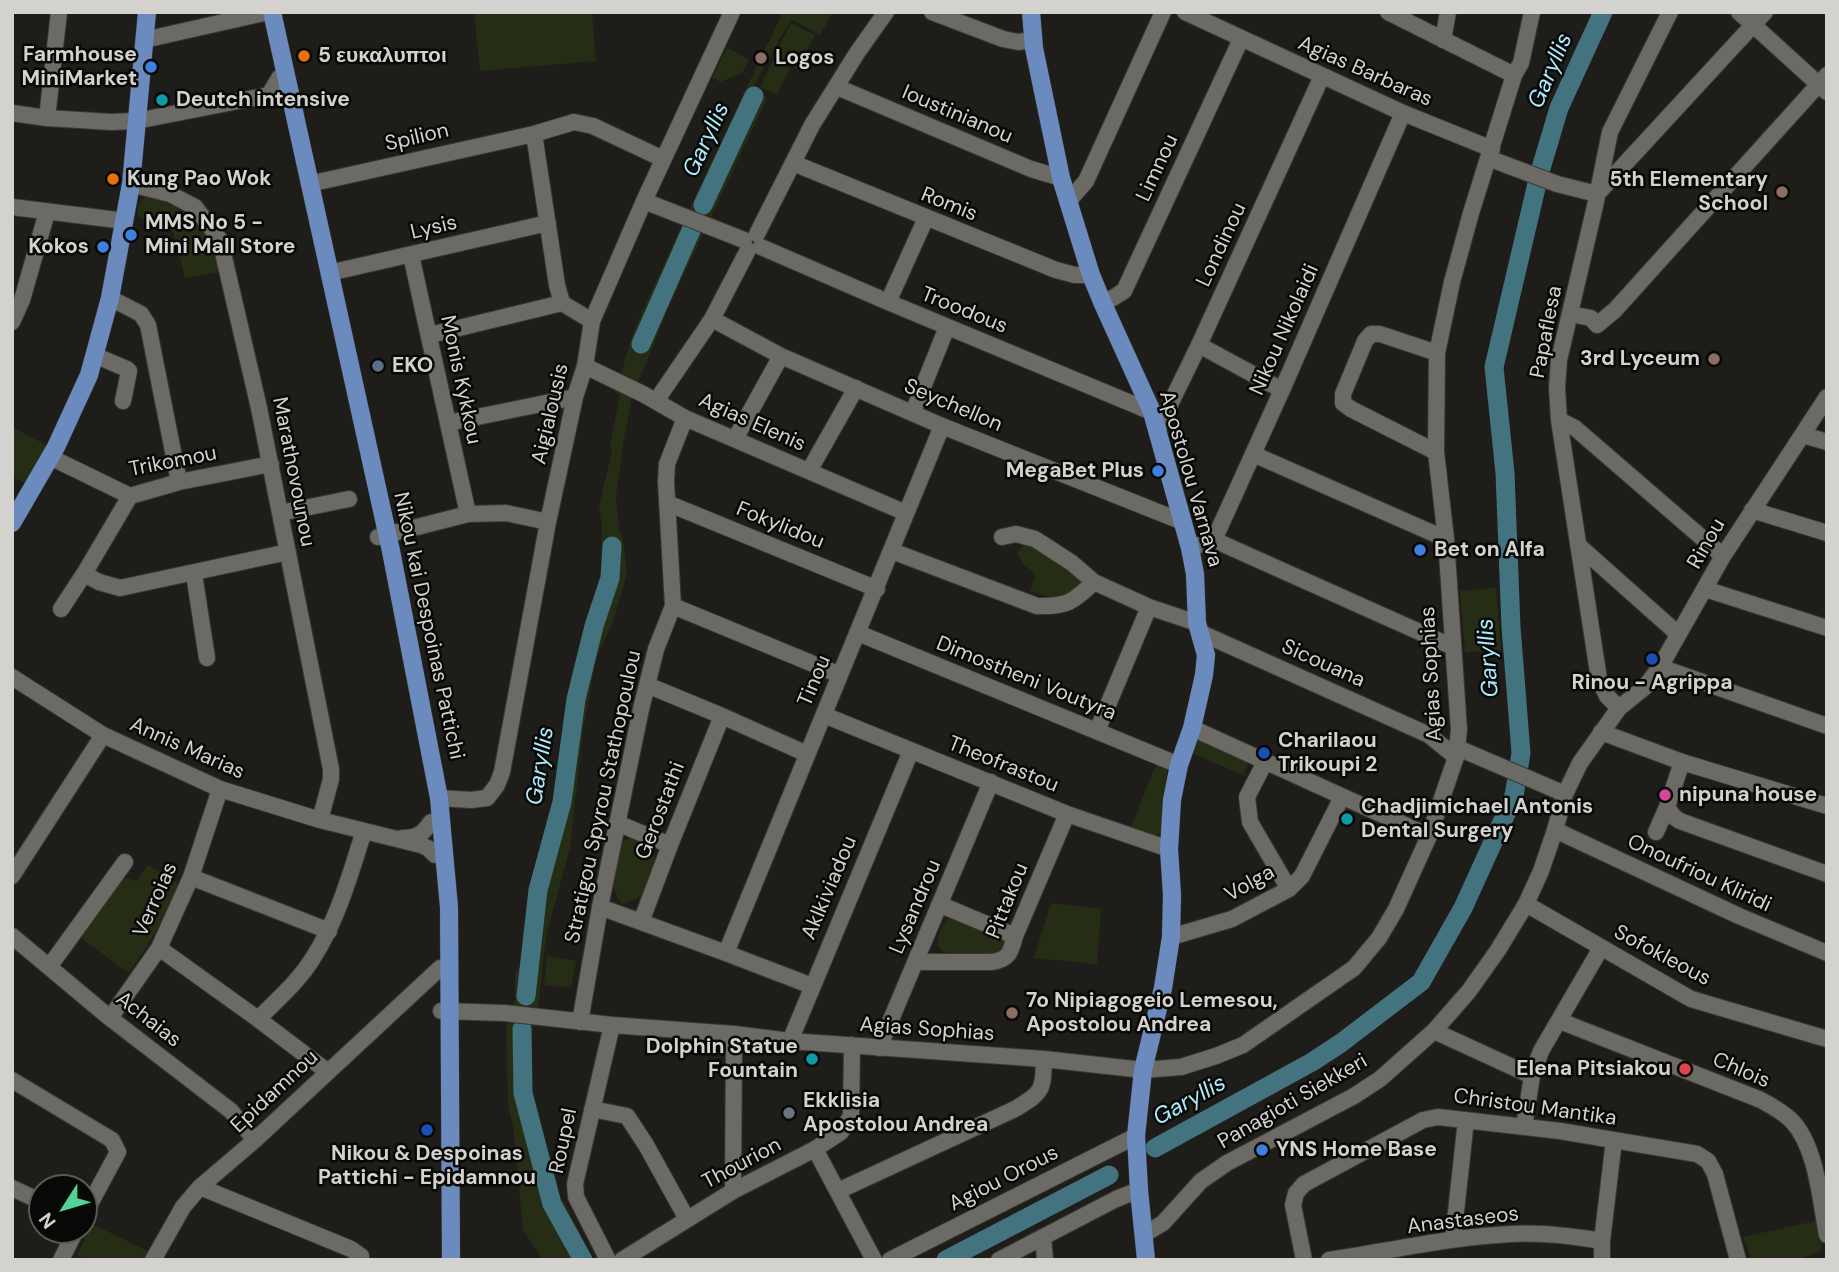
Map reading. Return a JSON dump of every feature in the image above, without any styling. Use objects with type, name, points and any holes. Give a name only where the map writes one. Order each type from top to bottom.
[{"type":"main road","points":[[12,523],[50,457],[89,374],[110,298],[131,184],[147,12]]},
{"type":"main road","name":"Apostolou Varnava","points":[[1031,12],[1033,40],[1061,178],[1091,275],[1152,412],[1190,548],[1195,574],[1198,627],[1206,655],[1192,728],[1179,765],[1172,800],[1169,849],[1171,937],[1163,988],[1143,1070],[1136,1136],[1146,1260]]},
{"type":"main road","name":"Nikou kai Despoinas Pattichi","points":[[266,13],[282,101],[309,184],[329,273],[382,536],[435,848],[440,902],[440,968],[446,1011],[451,1260]]},
{"type":"main road","name":"Nikou kai Despoinas Pattichi","points":[[266,13],[282,101],[439,798],[435,848],[449,907],[441,1260]]},
{"type":"street","points":[[47,118],[60,12]]},
{"type":"street","name":"Aigialousis","points":[[439,798],[487,798],[497,785],[502,772],[548,522],[575,397],[585,366],[592,321],[663,159],[732,12]]},
{"type":"street","points":[[650,398],[712,319],[812,125],[886,12]]},
{"type":"street","points":[[932,12],[1003,39],[1018,42],[1033,40]]},
{"type":"street","points":[[1068,202],[1086,181],[1163,12]]},
{"type":"street","points":[[1388,12],[1514,75]]},
{"type":"street","points":[[1443,40],[1448,12]]},
{"type":"street","name":"Agias Sophias","points":[[446,1011],[504,1013],[790,1041],[1044,1059],[1143,1070],[1181,1067],[1243,1045],[1354,968],[1379,938],[1396,909],[1429,836],[1457,753],[1459,730],[1446,539],[1436,453],[1437,353],[1451,282],[1514,75],[1521,63],[1532,12]]},
{"type":"street","name":"Papaflesa","points":[[1619,708],[1607,696],[1599,679],[1559,420],[1557,387],[1559,360],[1610,132],[1670,12]]},
{"type":"street","points":[[1570,314],[1591,318],[1597,325],[1615,310],[1824,83],[1739,12]]},
{"type":"street","points":[[1597,194],[1765,12]]},
{"type":"street","points":[[144,40],[266,13]]},
{"type":"street","name":"Agias Barbaras","points":[[1194,14],[1241,39],[1490,153],[1515,169],[1597,194]]},
{"type":"street","name":"Limnou","points":[[1103,304],[1125,291],[1241,39]]},
{"type":"street","name":"Londinou","points":[[1157,431],[1322,76]]},
{"type":"street","name":"Ioustinianou","points":[[837,87],[1031,169],[1061,178]]},
{"type":"street","points":[[12,113],[47,118],[136,121],[282,101]]},
{"type":"street","name":"Nikou Nikolaidi","points":[[1214,541],[1403,113]]},
{"type":"street","name":"Spilion","points":[[309,184],[534,134],[574,122],[593,126],[663,159]]},
{"type":"street","points":[[534,134],[562,303],[592,321]]},
{"type":"street","name":"Romis","points":[[793,163],[1056,270],[1075,275],[1091,275]]},
{"type":"street","name":"Marathovounou","points":[[131,184],[170,194],[195,207],[220,240],[271,464],[331,769],[331,779],[320,820]]},
{"type":"street","name":"Troodous","points":[[644,201],[752,243],[1152,412]]},
{"type":"street","points":[[12,207],[125,221]]},
{"type":"street","points":[[12,322],[17,299],[47,212]]},
{"type":"street","points":[[888,302],[926,218]]},
{"type":"street","name":"Lysis","points":[[329,273],[548,223]]},
{"type":"street","name":"Monis Kykkou","points":[[411,255],[468,513]]},
{"type":"street","points":[[110,298],[141,314],[148,325],[179,482]]},
{"type":"street","points":[[430,335],[562,303]]},
{"type":"street","name":"Seychellon","points":[[712,319],[781,356],[942,426],[1183,522]]},
{"type":"street","points":[[913,412],[947,327]]},
{"type":"street","points":[[1436,453],[1351,410],[1343,403],[1343,394],[1365,341],[1371,334],[1380,334],[1437,353]]},
{"type":"street","points":[[1199,345],[1282,390]]},
{"type":"street","points":[[94,355],[129,371],[122,401]]},
{"type":"street","points":[[735,439],[781,356]]},
{"type":"street","name":"Agias Elenis","points":[[585,366],[685,418],[906,513]]},
{"type":"street","points":[[809,471],[856,388]]},
{"type":"street","points":[[448,423],[575,397]]},
{"type":"street","name":"Rinou","points":[[1619,708],[1645,687],[1660,667],[1723,556],[1827,397]]},
{"type":"street","name":"Stratigou Spyrou Stathopoulou","points":[[580,1022],[600,907],[647,685],[656,649],[673,606],[667,464],[685,418]]},
{"type":"street","points":[[1559,420],[1575,428],[1723,556]]},
{"type":"street","name":"Tinou","points":[[726,953],[942,426]]},
{"type":"street","points":[[1803,435],[1827,442]]},
{"type":"street","points":[[1253,454],[1446,539]]},
{"type":"street","name":"Trikomou","points":[[50,457],[130,496],[179,482],[271,464]]},
{"type":"street","points":[[61,609],[85,574],[130,496]]},
{"type":"street","points":[[280,513],[349,499]]},
{"type":"street","name":"Fokylidou","points":[[667,503],[877,589]]},
{"type":"street","points":[[1752,510],[1827,533]]},
{"type":"street","points":[[382,536],[468,513],[506,513],[548,522]]},
{"type":"street","name":"Sicouana","points":[[1002,537],[1016,534],[1035,539],[1072,563],[1094,582],[1198,627],[1429,735],[1457,753],[1490,762],[1565,794]]},
{"type":"street","points":[[1190,548],[1214,541],[1453,647]]},
{"type":"street","points":[[1578,545],[1678,634]]},
{"type":"street","points":[[892,551],[1037,606],[1056,606],[1077,598],[1094,582]]},
{"type":"street","points":[[85,574],[120,589],[288,552]]},
{"type":"street","points":[[194,574],[207,658]]},
{"type":"street","points":[[1706,589],[1827,628]]},
{"type":"street","points":[[673,606],[840,675]]},
{"type":"street","points":[[1097,731],[1149,607]]},
{"type":"street","name":"Dimostheni Voutyra","points":[[858,633],[1179,765]]},
{"type":"street","points":[[1660,667],[1827,726]]},
{"type":"street","name":"Annis Marias","points":[[12,677],[103,735],[220,789],[320,820],[435,848]]},
{"type":"street","points":[[647,685],[807,754]]},
{"type":"street","name":"Panagioti Siekkeri","points":[[1143,1236],[1163,1223],[1201,1181],[1227,1163],[1354,1096],[1380,1079],[1434,1031],[1469,991],[1498,950],[1525,904],[1541,871],[1565,794],[1580,763],[1619,708]]},
{"type":"street","name":"Theofrastou","points":[[824,715],[1067,814],[1169,849]]},
{"type":"street","name":"Gerostathi","points":[[642,922],[722,716]]},
{"type":"street","points":[[1192,728],[1429,836]]},
{"type":"street","points":[[1429,735],[1459,730]]},
{"type":"street","points":[[1601,732],[1682,762],[1827,806]]},
{"type":"street","points":[[12,876],[103,735]]},
{"type":"street","name":"Aklkiviadou","points":[[790,1041],[911,751]]},
{"type":"street","points":[[1265,762],[1247,797],[1250,822],[1289,889]]},
{"type":"street","points":[[1656,832],[1682,762]]},
{"type":"street","name":"Lysandrou","points":[[879,1048],[991,782]]},
{"type":"street","name":"Verroias","points":[[110,1018],[159,948],[191,877],[220,789]]},
{"type":"street","name":"Volga","points":[[1171,937],[1232,919],[1289,889],[1302,876],[1342,797]]},
{"type":"street","points":[[1667,807],[1680,821],[1827,874]]},
{"type":"street","name":"Pittakou","points":[[916,962],[1001,961],[1012,949],[1015,936],[1067,814]]},
{"type":"street","points":[[400,839],[416,838],[423,834],[431,822]]},
{"type":"street","points":[[617,823],[670,845]]},
{"type":"street","name":"Onoufriou Kliridi","points":[[1555,830],[1739,916],[1827,953]]},
{"type":"street","points":[[258,1019],[312,961],[343,897],[364,831]]},
{"type":"street","points":[[49,967],[125,862]]},
{"type":"street","points":[[191,877],[329,930]]},
{"type":"street","name":"Sofokleous","points":[[1525,904],[1691,999],[1827,1040]]},
{"type":"street","points":[[941,905],[1015,936]]},
{"type":"street","points":[[600,907],[812,986]]},
{"type":"street","name":"Achaias","points":[[13,938],[110,1018],[231,1111],[255,1140]]},
{"type":"street","points":[[159,948],[328,1072]]},
{"type":"street","points":[[1524,1127],[1532,1076],[1542,1051],[1601,948]]},
{"type":"street","name":"Epidamnou","points":[[153,1260],[183,1207],[200,1187],[255,1140],[440,968]]},
{"type":"street","name":"Chlois","points":[[1560,1021],[1760,1100],[1781,1111],[1804,1138],[1814,1167],[1827,1235]]},
{"type":"street","name":"Roupel","points":[[608,1260],[576,1197],[575,1184],[612,1025]]},
{"type":"street","points":[[1434,1031],[1532,1076]]},
{"type":"street","points":[[733,1191],[734,1034]]},
{"type":"street","name":"Thourion","points":[[622,1260],[733,1191],[815,1149],[841,1132],[852,1116],[852,1045]]},
{"type":"street","points":[[838,1191],[1015,1109],[1033,1098],[1040,1092],[1043,1083],[1044,1059]]},
{"type":"street","points":[[12,1080],[112,1140],[118,1152],[98,1189]]},
{"type":"street","points":[[592,1109],[627,1116],[687,1219]]},
{"type":"street","name":"Christou Mantika","points":[[1304,1260],[1293,1205],[1296,1193],[1304,1184],[1423,1120],[1438,1117],[1524,1127],[1698,1154],[1708,1161],[1715,1174],[1738,1260]]},
{"type":"street","points":[[1453,1239],[1466,1120]]},
{"type":"street","name":"Agiou Orous","points":[[890,1260],[1136,1136]]},
{"type":"street","points":[[1602,1260],[1614,1140]]},
{"type":"street","points":[[815,1149],[874,1260]]},
{"type":"street","points":[[200,1187],[351,1249],[361,1260]]},
{"type":"street","points":[[12,1188],[28,1195]]},
{"type":"street","points":[[999,1260],[1116,1199],[1139,1190]]},
{"type":"street","name":"Anastaseos","points":[[1329,1260],[1393,1255],[1453,1239],[1513,1233],[1572,1236],[1602,1241]]},
{"type":"street","points":[[1043,1237],[1045,1260]]},
{"type":"street","points":[[61,1260],[69,1244]]},
{"type":"green space","points":[[474,12],[592,12],[596,61],[480,71]]},
{"type":"green space","points":[[783,12],[833,12],[820,35],[791,19],[752,89],[767,98],[669,306],[632,398],[623,444],[616,496],[627,574],[613,622],[596,659],[583,730],[570,848],[547,932],[539,1002],[532,1031],[529,1092],[552,1184],[568,1209],[592,1258],[602,1257],[604,1260],[543,1260],[523,1230],[513,1125],[508,1106],[506,1028],[515,1000],[515,974],[522,964],[542,843],[556,789],[569,714],[588,630],[594,618],[601,578],[602,525],[599,506],[612,452],[610,444],[620,395],[614,392],[638,321]]},
{"type":"green space","points":[[791,23],[815,35],[797,69],[774,56]]},
{"type":"green space","points":[[727,48],[749,59],[742,73],[720,82],[712,77]]},
{"type":"green space","points":[[773,60],[790,68],[777,95],[760,87]]},
{"type":"green space","points":[[147,195],[188,214],[205,229],[216,249],[220,272],[185,278],[173,231],[137,216],[139,203]]},
{"type":"green space","points":[[12,427],[48,446],[27,484],[12,477]]},
{"type":"green space","points":[[1033,544],[1081,577],[1081,590],[1064,598],[1030,591],[1036,575],[1023,564],[1017,553],[1023,546]]},
{"type":"green space","points":[[1496,588],[1501,650],[1465,652],[1460,591]]},
{"type":"green space","points":[[1198,735],[1250,759],[1243,775],[1189,752]]},
{"type":"green space","points":[[1158,763],[1168,765],[1161,833],[1151,837],[1131,828]]},
{"type":"green space","points":[[632,837],[649,844],[656,859],[640,897],[621,904],[612,886],[619,843]]},
{"type":"green space","points":[[148,865],[180,885],[129,973],[81,938],[120,879],[137,881]]},
{"type":"green space","points":[[1051,903],[1101,909],[1097,964],[1034,958]]},
{"type":"green space","points":[[952,917],[1007,938],[1003,955],[942,951],[938,946],[939,933],[945,922]]},
{"type":"green space","points":[[547,956],[576,961],[571,988],[544,985]]},
{"type":"green space","points":[[1820,1220],[1823,1238],[1821,1250],[1797,1259],[1777,1261],[1751,1258],[1743,1237]]},
{"type":"green space","points":[[98,1227],[152,1253],[149,1260],[86,1260],[77,1255],[82,1244],[98,1244]]},
{"type":"waterway","name":"Garyllis","points":[[1155,1148],[1312,1062],[1421,982],[1463,908],[1514,796],[1521,753],[1511,627],[1505,473],[1494,367],[1539,175],[1559,108],[1603,12]]},
{"type":"waterway","name":"Garyllis","points":[[703,205],[754,96]]},
{"type":"waterway","name":"Garyllis","points":[[641,344],[693,226]]},
{"type":"waterway","name":"Garyllis","points":[[526,996],[538,890],[562,802],[576,699],[594,626],[610,578],[612,546]]},
{"type":"waterway","name":"Garyllis","points":[[522,1029],[523,1093],[552,1204],[583,1260]]},
{"type":"waterway","name":"Garyllis","points":[[946,1260],[1109,1175]]},
{"type":"place","name":"5 ευκαλυπτοι","points":[[304,56]]},
{"type":"place","name":"Logos","points":[[761,58]]},
{"type":"place","name":"Farmhouse MiniMarket","points":[[151,67]]},
{"type":"place","name":"Deutch intensive","points":[[162,100]]},
{"type":"place","name":"Kung Pao Wok","points":[[113,179]]},
{"type":"place","name":"5th Elementary School","points":[[1782,192]]},
{"type":"place","name":"MMS No 5 - Mini Mall Store","points":[[131,235]]},
{"type":"place","name":"Kokos","points":[[103,247]]},
{"type":"place","name":"3rd Lyceum","points":[[1714,359]]},
{"type":"place","name":"EKO","points":[[378,366]]},
{"type":"place","name":"MegaBet Plus","points":[[1158,471]]},
{"type":"place","name":"Bet on Alfa","points":[[1420,550]]},
{"type":"place","name":"Rinou - Agrippa","points":[[1652,659]]},
{"type":"place","name":"Charilaou Trikoupi 2","points":[[1264,753]]},
{"type":"place","name":"nipuna house","points":[[1665,795]]},
{"type":"place","name":"Chadjimichael Antonis Dental Surgery","points":[[1347,819]]},
{"type":"place","name":"7o Nipiagogeio Lemesou, Apostolou Andrea","points":[[1012,1013]]},
{"type":"place","name":"Dolphin Statue Fountain","points":[[812,1059]]},
{"type":"place","name":"Elena Pitsiakou","points":[[1685,1069]]},
{"type":"place","name":"Ekklisia Apostolou Andrea","points":[[789,1113]]},
{"type":"place","name":"Nikou & Despoinas Pattichi - Epidamnou","points":[[427,1130]]},
{"type":"place","name":"YNS Home Base","points":[[1262,1150]]}]
